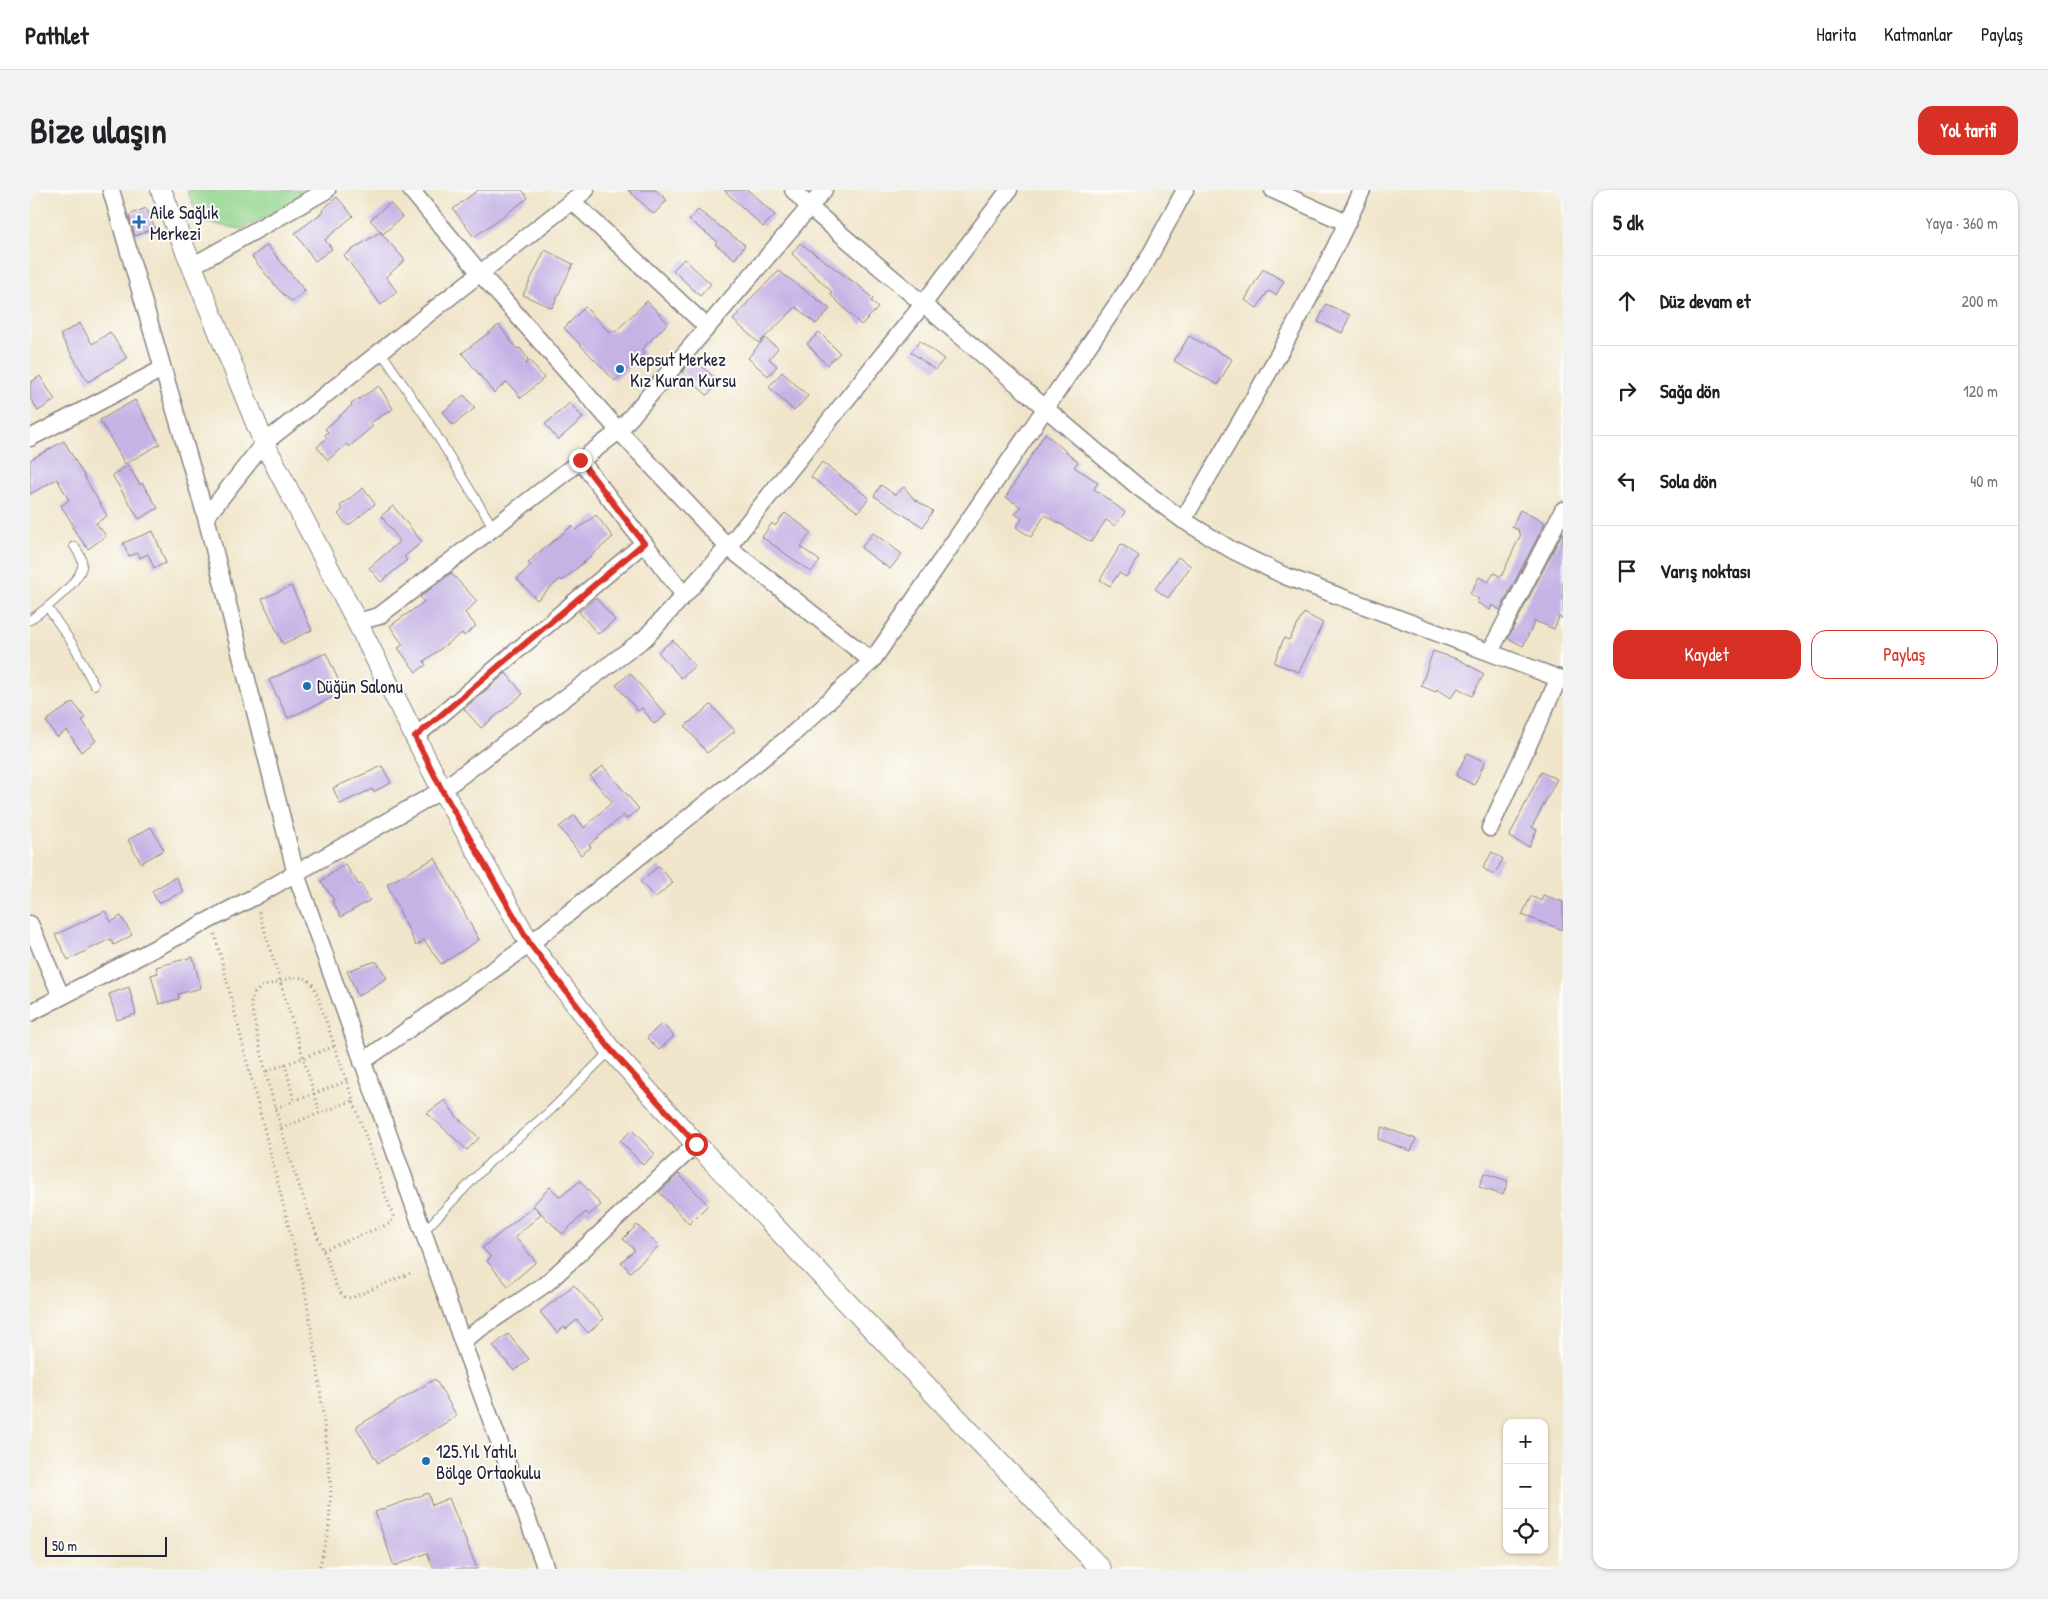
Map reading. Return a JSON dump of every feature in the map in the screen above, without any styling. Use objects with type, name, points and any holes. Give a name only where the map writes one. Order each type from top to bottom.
[{"type":"street","points":[[112,190],[206,517],[296,874],[462,1341],[546,1569]]},
{"type":"street","points":[[161,190],[264,443],[442,790],[530,944],[611,1050],[696,1144],[1101,1569]]},
{"type":"street","points":[[192,266],[327,190]]},
{"type":"street","points":[[411,190],[480,274],[619,430],[728,548],[872,661]]},
{"type":"street","points":[[206,517],[264,443],[586,190]]},
{"type":"street","points":[[793,190],[809,207],[1138,486],[1184,520],[1232,550],[1285,576],[1561,679],[1490,828]]},
{"type":"street","points":[[357,622],[379,616],[619,430],[824,190]]},
{"type":"street","points":[[30,1013],[254,897],[442,790],[645,638],[728,548],[924,303],[1009,190]]},
{"type":"street","points":[[362,1062],[530,944],[794,733],[872,661],[1148,259],[1185,190]]},
{"type":"street","points":[[1273,190],[1347,223]]},
{"type":"street","points":[[1184,520],[1261,386],[1347,223],[1362,190]]},
{"type":"street","points":[[572,201],[707,327]]},
{"type":"street","points":[[30,438],[162,369]]},
{"type":"street","points":[[580,460],[684,595]]},
{"type":"street","points":[[1490,652],[1563,510]]},
{"type":"street","points":[[415,737],[644,543]]},
{"type":"street","points":[[30,924],[61,996]]},
{"type":"street","points":[[462,1341],[547,1283],[696,1144]]},
{"type":"lane","points":[[381,352],[425,416],[493,527]]},
{"type":"lane","points":[[30,620],[48,608],[71,584],[82,568],[82,558],[74,546]]},
{"type":"lane","points":[[48,608],[74,646],[94,685]]},
{"type":"lane","points":[[423,1232],[491,1161],[550,1111],[611,1050]]},
{"type":"path","points":[[254,897],[320,1113]]},
{"type":"path","points":[[212,918],[305,1290],[314,1338],[331,1487],[329,1528],[319,1569]]},
{"type":"path","points":[[323,1250],[390,1223],[393,1219],[354,1100],[312,983],[306,978],[299,977],[280,981],[257,990],[251,1003],[281,1128],[323,1250],[340,1292],[345,1298],[351,1298],[413,1272]]},
{"type":"path","points":[[266,1071],[335,1046]]},
{"type":"path","points":[[285,1064],[294,1101]]},
{"type":"path","points":[[276,1108],[347,1081]]},
{"type":"path","points":[[281,1128],[354,1100]]},
{"type":"green space","points":[[187,190],[324,190],[241,229],[200,222]]},
{"type":"building","points":[[478,190],[522,190],[528,198],[474,237],[453,209]]},
{"type":"building","points":[[628,190],[656,190],[667,200],[654,214]]},
{"type":"building","points":[[724,190],[748,190],[775,215],[763,227]]},
{"type":"building","points":[[337,197],[353,216],[325,240],[332,249],[315,261],[295,233],[323,212],[322,210]]},
{"type":"building","points":[[390,203],[402,217],[383,234],[370,220]]},
{"type":"building","name":"Aile Sağlık Merkezi","points":[[146,208],[155,228],[135,236],[129,215]]},
{"type":"building","points":[[698,210],[745,245],[735,259],[715,244],[717,241],[689,220]]},
{"type":"building","points":[[380,232],[405,260],[386,277],[397,292],[381,305],[344,255]]},
{"type":"building","points":[[800,243],[862,288],[873,299],[871,301],[878,308],[861,325],[830,294],[832,292],[792,254]]},
{"type":"building","points":[[267,245],[305,291],[292,302],[278,289],[252,257]]},
{"type":"building","points":[[545,250],[573,264],[552,308],[523,295]]},
{"type":"building","points":[[684,259],[711,284],[700,296],[673,270]]},
{"type":"building","points":[[1263,269],[1284,281],[1276,295],[1268,291],[1257,308],[1245,300]]},
{"type":"building","points":[[779,271],[830,309],[816,324],[796,307],[759,343],[733,320],[754,295]]},
{"type":"building","points":[[647,301],[668,323],[641,350],[644,353],[615,381],[564,328],[585,307],[610,333],[613,330],[615,332]]},
{"type":"building","points":[[1326,304],[1350,315],[1342,333],[1318,322]]},
{"type":"building","points":[[80,323],[92,344],[110,332],[127,358],[88,382],[60,335]]},
{"type":"building","points":[[499,325],[517,349],[520,348],[528,359],[525,365],[530,361],[544,378],[521,398],[507,382],[494,393],[462,353]]},
{"type":"building","points":[[819,332],[840,353],[827,365],[807,344]]},
{"type":"building","points":[[1189,336],[1232,359],[1218,385],[1174,361]]},
{"type":"building","points":[[765,338],[778,348],[769,359],[777,366],[768,376],[748,358]]},
{"type":"building","points":[[920,341],[944,359],[935,370],[911,352]]},
{"type":"building","points":[[691,362],[694,365],[697,362],[719,382],[707,395],[682,372]]},
{"type":"building","points":[[782,372],[808,396],[794,411],[769,387]]},
{"type":"building","points":[[40,376],[55,400],[38,411],[30,398],[30,383]]},
{"type":"building","points":[[379,386],[393,409],[370,423],[373,426],[349,447],[347,444],[328,460],[317,447],[327,438],[325,435],[328,432],[325,429],[351,404]]},
{"type":"building","points":[[464,395],[475,408],[453,425],[443,412]]},
{"type":"building","points":[[135,400],[160,444],[125,464],[100,420]]},
{"type":"building","points":[[570,403],[583,418],[558,440],[545,424]]},
{"type":"building","points":[[1045,433],[1078,462],[1074,467],[1098,482],[1094,489],[1125,512],[1115,526],[1106,520],[1091,542],[1045,515],[1031,537],[1016,527],[1022,519],[1015,514],[1021,507],[1006,497]]},
{"type":"building","points":[[64,441],[107,516],[96,523],[106,536],[88,549],[72,527],[74,526],[61,506],[69,500],[57,479],[30,494],[30,460]]},
{"type":"building","points":[[822,462],[869,498],[858,512],[811,477]]},
{"type":"building","points":[[128,465],[140,485],[142,483],[158,508],[139,519],[112,475]]},
{"type":"building","points":[[881,485],[895,495],[904,487],[914,499],[933,511],[923,527],[874,496]]},
{"type":"building","points":[[363,488],[375,504],[348,526],[338,514],[343,510],[340,506]]},
{"type":"building","points":[[393,506],[422,542],[404,557],[407,560],[381,582],[369,568],[400,541],[381,516]]},
{"type":"building","points":[[1520,510],[1545,523],[1500,610],[1492,605],[1490,610],[1476,602],[1479,599],[1470,594],[1479,577],[1488,582],[1494,573],[1501,577],[1521,534],[1518,532],[1519,530],[1512,527]]},
{"type":"building","points":[[785,513],[811,532],[801,547],[820,561],[811,572],[762,537],[772,523],[775,526]]},
{"type":"building","points":[[596,515],[613,537],[537,600],[517,579],[531,565],[528,563],[572,526],[576,530]]},
{"type":"building","points":[[153,531],[166,563],[154,568],[148,554],[140,558],[138,553],[129,556],[123,543]]},
{"type":"building","points":[[1563,532],[1563,619],[1559,617],[1554,629],[1535,621],[1523,646],[1508,638]]},
{"type":"building","points":[[873,533],[902,554],[890,569],[861,548]]},
{"type":"building","points":[[1121,544],[1139,556],[1126,577],[1119,573],[1110,586],[1100,580]]},
{"type":"building","points":[[1178,557],[1191,566],[1168,598],[1155,589]]},
{"type":"building","points":[[451,573],[477,601],[465,613],[476,626],[464,636],[462,633],[424,661],[426,665],[416,672],[398,648],[403,645],[390,626],[424,602],[420,597]]},
{"type":"building","points":[[291,586],[312,630],[283,644],[262,599]]},
{"type":"building","points":[[596,598],[615,620],[598,634],[579,612]]},
{"type":"building","points":[[1304,613],[1323,623],[1299,672],[1274,663],[1284,638],[1289,640]]},
{"type":"building","points":[[673,640],[695,666],[681,678],[658,652]]},
{"type":"building","points":[[1433,651],[1460,660],[1484,674],[1472,696],[1458,688],[1451,698],[1437,689],[1436,692],[1421,686]]},
{"type":"building","name":"Düğün Salonu","points":[[326,653],[344,692],[288,718],[269,680]]},
{"type":"building","points":[[506,673],[523,694],[481,728],[464,709]]},
{"type":"building","points":[[630,673],[666,715],[654,724],[642,708],[638,711],[616,685]]},
{"type":"building","points":[[73,702],[85,718],[82,720],[96,741],[81,752],[67,730],[57,737],[46,721]]},
{"type":"building","points":[[711,705],[735,731],[707,753],[685,726]]},
{"type":"building","points":[[1467,753],[1485,762],[1474,785],[1456,776]]},
{"type":"building","points":[[382,766],[391,783],[373,792],[372,789],[340,804],[333,788]]},
{"type":"building","points":[[603,766],[639,809],[626,819],[623,815],[589,845],[591,847],[581,855],[559,827],[575,815],[584,828],[612,802],[590,776]]},
{"type":"building","points":[[1541,772],[1557,779],[1532,827],[1537,830],[1529,847],[1509,837]]},
{"type":"building","points":[[151,827],[164,850],[141,863],[128,840]]},
{"type":"building","points":[[1492,852],[1503,859],[1494,875],[1483,868]]},
{"type":"building","points":[[435,858],[479,940],[441,964],[424,940],[416,946],[387,884]]},
{"type":"building","points":[[345,864],[359,885],[361,884],[370,900],[341,917],[332,901],[334,900],[321,881]]},
{"type":"building","points":[[659,866],[673,883],[655,898],[640,881]]},
{"type":"building","points":[[176,877],[183,892],[158,903],[152,891]]},
{"type":"building","points":[[1543,895],[1563,902],[1563,930],[1522,915],[1531,896],[1541,901]]},
{"type":"building","points":[[105,911],[111,922],[121,916],[132,935],[114,945],[110,939],[68,960],[55,935]]},
{"type":"building","points":[[193,957],[201,988],[178,994],[179,999],[159,1004],[151,975],[158,973],[156,967]]},
{"type":"building","points":[[377,962],[387,978],[358,996],[347,971]]},
{"type":"building","points":[[129,987],[136,1014],[117,1020],[109,994]]},
{"type":"building","points":[[662,1023],[674,1036],[659,1050],[647,1038]]},
{"type":"building","points":[[445,1100],[456,1116],[479,1138],[467,1150],[427,1113]]},
{"type":"building","points":[[1382,1127],[1416,1139],[1411,1151],[1378,1139]]},
{"type":"building","points":[[632,1130],[655,1154],[643,1165],[620,1141]]},
{"type":"building","points":[[1484,1173],[1508,1181],[1503,1195],[1479,1187]]},
{"type":"building","points":[[679,1174],[708,1205],[689,1224],[659,1192]]},
{"type":"building","points":[[580,1181],[601,1205],[589,1215],[586,1212],[562,1234],[533,1205],[550,1187],[560,1197]]},
{"type":"building","points":[[534,1206],[541,1214],[515,1237],[536,1262],[508,1286],[487,1261],[491,1257],[482,1248]]},
{"type":"building","points":[[637,1225],[659,1246],[630,1272],[621,1262],[635,1250],[623,1239]]},
{"type":"building","points":[[574,1285],[604,1319],[588,1333],[577,1320],[566,1329],[564,1327],[557,1333],[540,1312]]},
{"type":"building","points":[[508,1334],[529,1359],[514,1371],[493,1346]]},
{"type":"building","points":[[435,1379],[457,1416],[378,1463],[356,1427]]},
{"type":"building","points":[[428,1493],[432,1505],[449,1498],[477,1569],[434,1569],[427,1553],[394,1566],[375,1512]]},
{"type":"place","name":"Aile Sağlık Merkezi","points":[[139,222]]},
{"type":"place","name":"Kepsut Merkez Kız Kuran Kursu","points":[[620,369]]},
{"type":"place","name":"Düğün Salonu","points":[[307,686]]},
{"type":"place","name":"125.Yıl Yatılı Bölge Ortaokulu","points":[[426,1461]]},
{"type":"route","points":[[580,460],[644,543],[415,737],[442,790],[530,944],[611,1050],[696,1144]]}]
